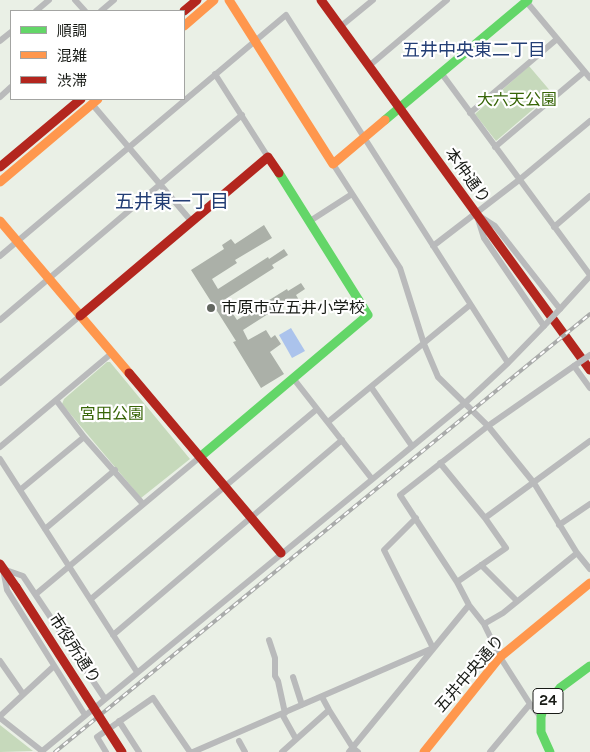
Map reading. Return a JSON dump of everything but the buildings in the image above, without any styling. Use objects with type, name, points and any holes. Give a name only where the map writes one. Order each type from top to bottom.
[{"type":"street","points":[[37,10],[49,0]]},
{"type":"street","points":[[76,0],[84,10]]},
{"type":"street","points":[[102,10],[114,0]]},
{"type":"street","points":[[185,11],[197,0]]},
{"type":"street","points":[[185,25],[214,0]]},
{"type":"street","points":[[229,0],[400,268],[424,344],[438,377],[488,426],[534,483],[577,553],[590,569]]},
{"type":"street","name":"本仲通り","points":[[321,0],[590,370]]},
{"type":"street","points":[[340,27],[372,0]]},
{"type":"street","points":[[369,66],[447,0]]},
{"type":"street","points":[[333,164],[364,140],[526,1],[590,78]]},
{"type":"street","points":[[0,256],[286,15],[508,364]]},
{"type":"street","points":[[0,41],[10,33]]},
{"type":"street","points":[[470,113],[557,39]]},
{"type":"street","points":[[495,147],[584,72]]},
{"type":"street","points":[[36,594],[368,315],[216,74]]},
{"type":"street","points":[[54,666],[0,717],[41,752],[465,403],[508,364],[590,275],[442,74]]},
{"type":"street","points":[[0,97],[10,88]]},
{"type":"street","points":[[0,167],[80,100]]},
{"type":"street","points":[[0,182],[95,101],[129,147],[192,222]]},
{"type":"street","points":[[0,320],[242,115]]},
{"type":"street","points":[[433,246],[476,214],[590,122]]},
{"type":"street","points":[[0,383],[268,158]]},
{"type":"street","points":[[310,221],[352,194]]},
{"type":"street","points":[[554,228],[590,196]]},
{"type":"street","points":[[476,214],[495,226],[560,309]]},
{"type":"street","points":[[476,214],[484,238],[544,326]]},
{"type":"street","points":[[0,221],[281,554]]},
{"type":"street","points":[[328,422],[470,306]]},
{"type":"street","points":[[0,447],[112,353]]},
{"type":"street","points":[[541,717],[530,704],[500,657],[484,624],[469,605],[457,582],[400,494],[488,426],[590,355]]},
{"type":"street","points":[[574,366],[590,388]]},
{"type":"street","points":[[293,378],[372,479]]},
{"type":"street","points":[[371,387],[412,446]]},
{"type":"street","points":[[56,400],[84,436],[143,504]]},
{"type":"street","points":[[91,600],[317,409]]},
{"type":"street","points":[[20,490],[84,436]]},
{"type":"street","points":[[113,635],[342,440]]},
{"type":"street","points":[[485,518],[590,441]]},
{"type":"street","points":[[0,458],[137,672]]},
{"type":"street","points":[[440,464],[485,518],[506,548],[457,582]]},
{"type":"street","points":[[45,529],[114,470]]},
{"type":"street","points":[[559,525],[590,504]]},
{"type":"street","points":[[416,518],[384,550],[433,648]]},
{"type":"street","points":[[484,624],[503,613],[577,553]]},
{"type":"street","points":[[481,565],[517,601]]},
{"type":"street","points":[[2,566],[22,576],[36,594],[105,699]]},
{"type":"street","points":[[2,566],[7,590],[85,715]]},
{"type":"street","name":"市役所通り","points":[[2,566],[122,752]]},
{"type":"street","name":"五井中央通り","points":[[424,752],[500,657],[590,582]]},
{"type":"street","points":[[322,697],[354,751],[433,648],[469,605]]},
{"type":"street","points":[[269,640],[275,658],[275,676],[278,681],[283,713],[296,739]]},
{"type":"street","points":[[106,752],[97,737],[153,698],[192,752],[433,648]]},
{"type":"street","points":[[0,661],[23,694]]},
{"type":"street","name":"24","points":[[550,752],[541,732],[543,709],[560,688],[590,666]]},
{"type":"street","points":[[293,677],[302,706]]},
{"type":"street","points":[[490,752],[530,704]]},
{"type":"street","points":[[282,752],[329,710]]},
{"type":"street","points":[[120,721],[139,752]]},
{"type":"street","points":[[239,741],[246,752]]},
{"type":"green space","name":"大六天公園","points":[[529,66],[552,93],[496,141],[475,114]]},
{"type":"green space","name":"宮田公園","points":[[107,362],[110,362],[190,459],[141,498],[62,404],[64,399]]},
{"type":"green space","points":[[0,725],[33,751],[0,752]]},
{"type":"water","points":[[291,328],[305,351],[292,358],[279,335]]},
{"type":"railway","points":[[55,752],[590,314]]},
{"type":"traffic: fast","points":[[385,120],[528,0]]},
{"type":"traffic: fast","points":[[200,457],[368,315],[279,173]]},
{"type":"traffic: fast","points":[[550,752],[541,732],[543,709],[560,688],[590,666]]},
{"type":"traffic: slow","points":[[185,25],[214,0]]},
{"type":"traffic: slow","points":[[229,0],[333,164],[385,120]]},
{"type":"traffic: slow","points":[[0,182],[97,100]]},
{"type":"traffic: slow","points":[[0,221],[129,373]]},
{"type":"traffic: slow","points":[[424,752],[500,657],[590,583]]},
{"type":"traffic: jam","points":[[185,10],[197,0]]},
{"type":"traffic: jam","points":[[321,0],[590,370]]},
{"type":"traffic: jam","points":[[0,167],[80,100]]},
{"type":"traffic: jam","points":[[80,316],[268,157],[279,173]]},
{"type":"traffic: jam","points":[[129,373],[281,553]]},
{"type":"traffic: jam","points":[[0,564],[16,587]]},
{"type":"traffic: jam","points":[[16,587],[122,752]]},
{"type":"place","name":"市原市立五井小学校","points":[[211,308]]},
{"type":"district","name":"五井中央東二丁目","points":[[474,51]]},
{"type":"district","name":"五井東一丁目","points":[[172,203]]}]
